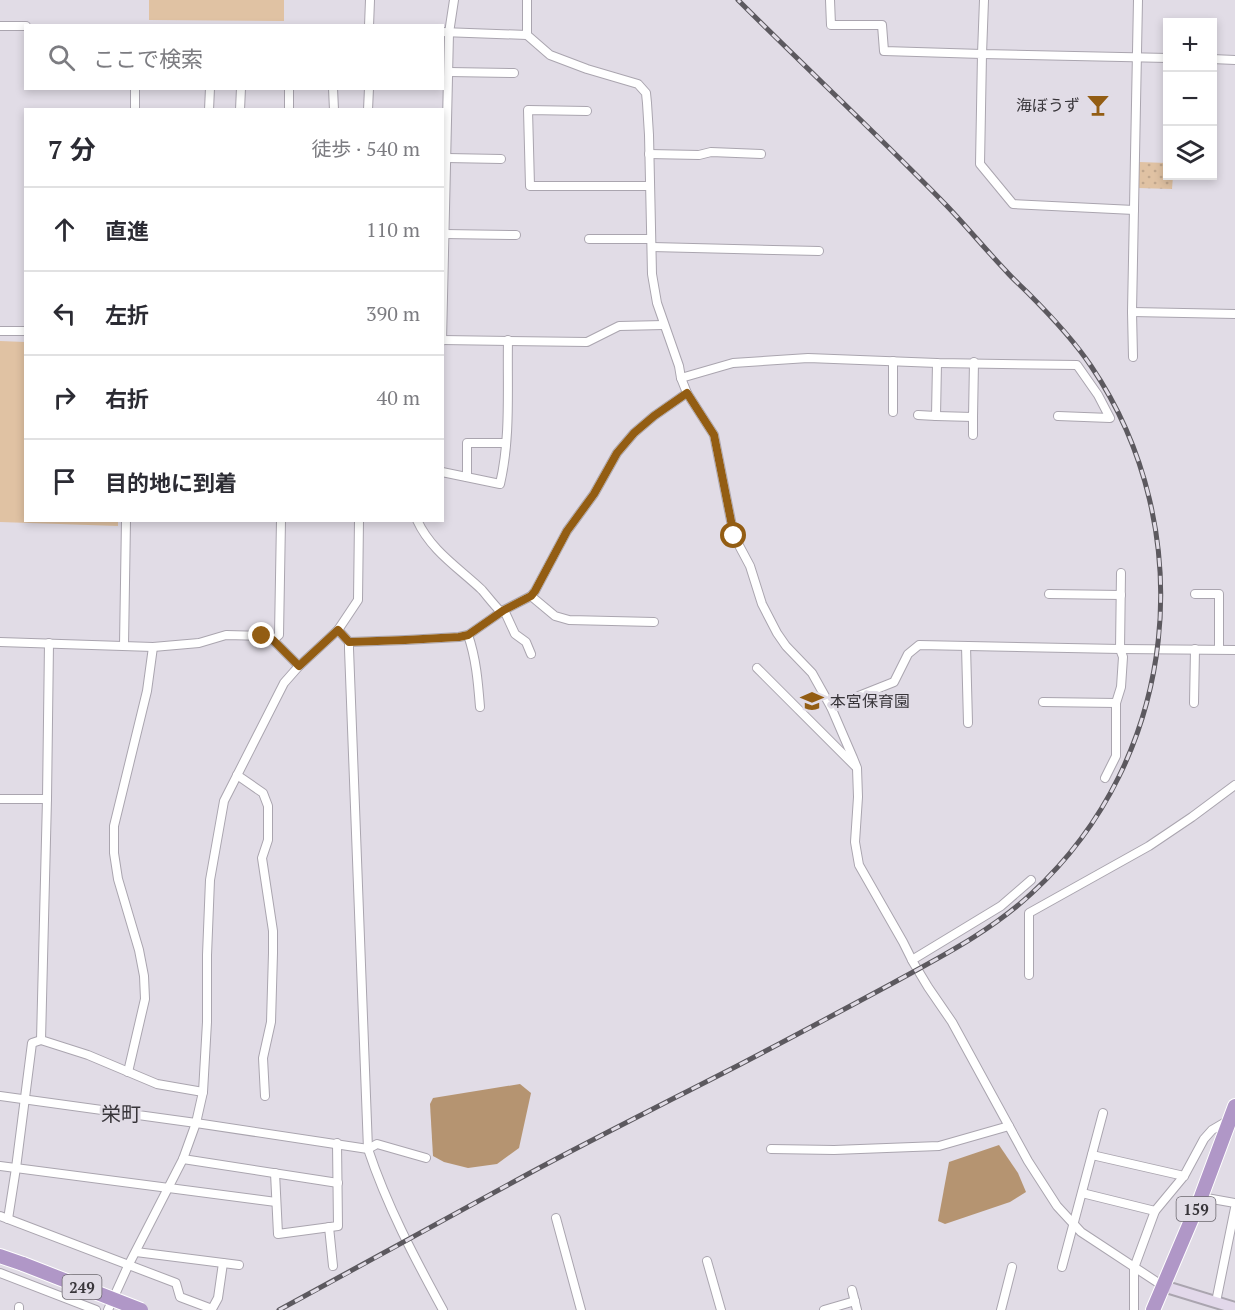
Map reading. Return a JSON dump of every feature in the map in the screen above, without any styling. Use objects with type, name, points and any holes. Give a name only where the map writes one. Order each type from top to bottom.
[{"type":"highway","name":"159","points":[[1153,1310],[1201,1197],[1235,1106]]},
{"type":"highway","name":"249","points":[[0,1256],[141,1310]]},
{"type":"main road","points":[[1163,1286],[1235,1308]]},
{"type":"street","points":[[369,24],[370,0]]},
{"type":"street","points":[[444,287],[444,185],[447,158],[445,133],[449,72],[446,33],[454,0]]},
{"type":"street","points":[[527,0],[527,35]]},
{"type":"street","points":[[830,0],[831,25],[882,26],[884,51],[1163,58]]},
{"type":"street","points":[[984,0],[980,164],[1013,204],[1134,210]]},
{"type":"street","points":[[1133,357],[1138,0]]},
{"type":"street","points":[[0,26],[24,26]]},
{"type":"street","points":[[446,33],[527,35],[550,55],[638,84],[646,93],[652,274],[657,303],[687,393],[714,435],[734,536],[750,566],[762,604],[786,646],[812,673],[831,707],[857,768],[858,798],[855,842],[859,865],[912,960],[952,1022],[1043,1186],[1057,1206],[1081,1232],[1163,1286]]},
{"type":"street","points":[[1217,59],[1235,60]]},
{"type":"street","points":[[449,72],[514,73]]},
{"type":"street","points":[[135,90],[135,108]]},
{"type":"street","points":[[209,108],[210,90]]},
{"type":"street","points":[[240,108],[241,90]]},
{"type":"street","points":[[289,108],[290,90]]},
{"type":"street","points":[[333,90],[334,108]]},
{"type":"street","points":[[368,108],[369,90]]},
{"type":"street","points":[[587,111],[528,110],[530,186],[650,186]]},
{"type":"street","points":[[649,154],[699,155],[711,152],[760,154]]},
{"type":"street","points":[[447,158],[501,159]]},
{"type":"street","points":[[445,234],[516,234]]},
{"type":"street","points":[[589,239],[819,252]]},
{"type":"street","points":[[1132,312],[1235,314]]},
{"type":"street","points":[[444,340],[587,342],[619,326],[664,325]]},
{"type":"street","points":[[0,331],[24,331]]},
{"type":"street","points":[[444,471],[500,484],[506,443],[508,340]]},
{"type":"street","points":[[681,378],[733,363],[808,358],[1077,365],[1098,394],[1110,418],[1058,416]]},
{"type":"street","points":[[892,412],[893,361]]},
{"type":"street","points":[[973,435],[975,362]]},
{"type":"street","points":[[936,416],[937,363]]},
{"type":"street","points":[[349,642],[468,635],[502,611],[531,596],[567,531],[594,494],[617,453],[634,433],[687,393]]},
{"type":"street","points":[[918,415],[973,417]]},
{"type":"street","points":[[467,477],[467,443],[506,443]]},
{"type":"street","points":[[124,645],[126,522]]},
{"type":"street","points":[[273,640],[279,635],[281,522]]},
{"type":"street","points":[[108,1310],[183,1160],[196,1123],[203,1092],[210,880],[224,801],[284,683],[338,630],[358,600],[359,522]]},
{"type":"street","points":[[418,522],[432,545],[502,611],[515,634],[526,642],[531,654]]},
{"type":"street","points":[[1105,778],[1116,756],[1116,703],[1121,687],[1123,657],[1120,649],[1121,573]]},
{"type":"street","points":[[1049,594],[1121,595]]},
{"type":"street","points":[[1195,594],[1219,594],[1219,649]]},
{"type":"street","points":[[531,596],[555,616],[569,620],[654,622]]},
{"type":"street","points":[[338,630],[349,642],[368,1149],[375,1171],[406,1242],[443,1310]]},
{"type":"street","points":[[0,642],[153,647],[199,643],[226,635],[262,636],[273,640],[299,666]]},
{"type":"street","points":[[468,635],[478,683],[480,706]]},
{"type":"street","points":[[41,1040],[49,643]]},
{"type":"street","points":[[831,707],[894,682],[908,654],[919,645],[1235,650]]},
{"type":"street","points":[[966,646],[968,723]]},
{"type":"street","points":[[128,1072],[145,999],[144,976],[139,950],[118,879],[114,853],[114,826],[147,691],[153,647]]},
{"type":"street","points":[[1194,703],[1195,649]]},
{"type":"street","points":[[758,668],[857,768]]},
{"type":"street","points":[[1043,702],[1116,703]]},
{"type":"street","points":[[237,775],[263,794],[268,807],[268,840],[262,858],[273,931],[273,953],[272,1022],[263,1058],[265,1096]]},
{"type":"street","points":[[1029,975],[1029,913],[1149,846],[1235,785]]},
{"type":"street","points":[[0,799],[47,800]]},
{"type":"street","points":[[912,960],[1001,906],[1031,880]]},
{"type":"street","points":[[203,1092],[157,1084],[88,1055],[41,1040],[32,1042],[16,1168],[4,1217],[176,1283],[180,1297],[212,1308],[218,1298],[223,1263]]},
{"type":"street","points":[[0,1096],[368,1149],[377,1144],[426,1158]]},
{"type":"street","points":[[1062,1267],[1103,1113]]},
{"type":"street","points":[[1134,1310],[1134,1268],[1155,1211],[1184,1176],[1204,1139],[1212,1130],[1229,1120]]},
{"type":"street","points":[[771,1149],[834,1150],[939,1146],[1009,1126]]},
{"type":"street","points":[[275,1173],[278,1234],[339,1226],[337,1143]]},
{"type":"street","points":[[1092,1155],[1184,1176]]},
{"type":"street","points":[[183,1160],[338,1183]]},
{"type":"street","points":[[0,1166],[276,1202]]},
{"type":"street","points":[[1082,1193],[1155,1211]]},
{"type":"street","points":[[1201,1197],[1235,1203]]},
{"type":"street","points":[[1216,1302],[1235,1208]]},
{"type":"street","points":[[556,1218],[581,1310]]},
{"type":"street","points":[[329,1227],[333,1266]]},
{"type":"street","points":[[136,1252],[239,1265]]},
{"type":"street","points":[[707,1261],[721,1310]]},
{"type":"street","points":[[1001,1310],[1012,1267]]},
{"type":"street","points":[[0,1273],[96,1310]]},
{"type":"street","points":[[852,1290],[857,1310]]},
{"type":"street","points":[[824,1310],[855,1300]]},
{"type":"shaded area","points":[[149,0],[284,0],[284,21],[149,20]]},
{"type":"shaded area","points":[[1139,162],[1163,163],[1163,180],[1173,180],[1172,189],[1138,188]]},
{"type":"shaded area","points":[[0,341],[24,342],[24,522],[118,522],[118,526],[0,522]]},
{"type":"shaded area","points":[[520,1084],[531,1093],[519,1148],[497,1164],[468,1168],[444,1162],[433,1156],[430,1104],[433,1098]]},
{"type":"shaded area","points":[[999,1145],[1018,1173],[1026,1192],[1010,1202],[945,1224],[938,1221],[949,1162]]},
{"type":"railway","points":[[279,1310],[528,1174],[874,993],[947,953],[999,920],[1032,893],[1081,838],[1119,777],[1145,710],[1158,640],[1160,569],[1149,499],[1126,430],[1091,366],[1061,328],[947,206],[738,0]]},
{"type":"place","name":"海ぼうず","points":[[1098,105]]},
{"type":"place","name":"本宮保育園","points":[[812,701]]},
{"type":"district","name":"栄町","points":[[121,1113]]},
{"type":"route","points":[[262,636],[273,640],[299,666],[338,630],[349,642],[468,635],[504,610],[531,596],[567,531],[594,494],[617,453],[634,433],[687,393],[714,435],[734,536]]}]
